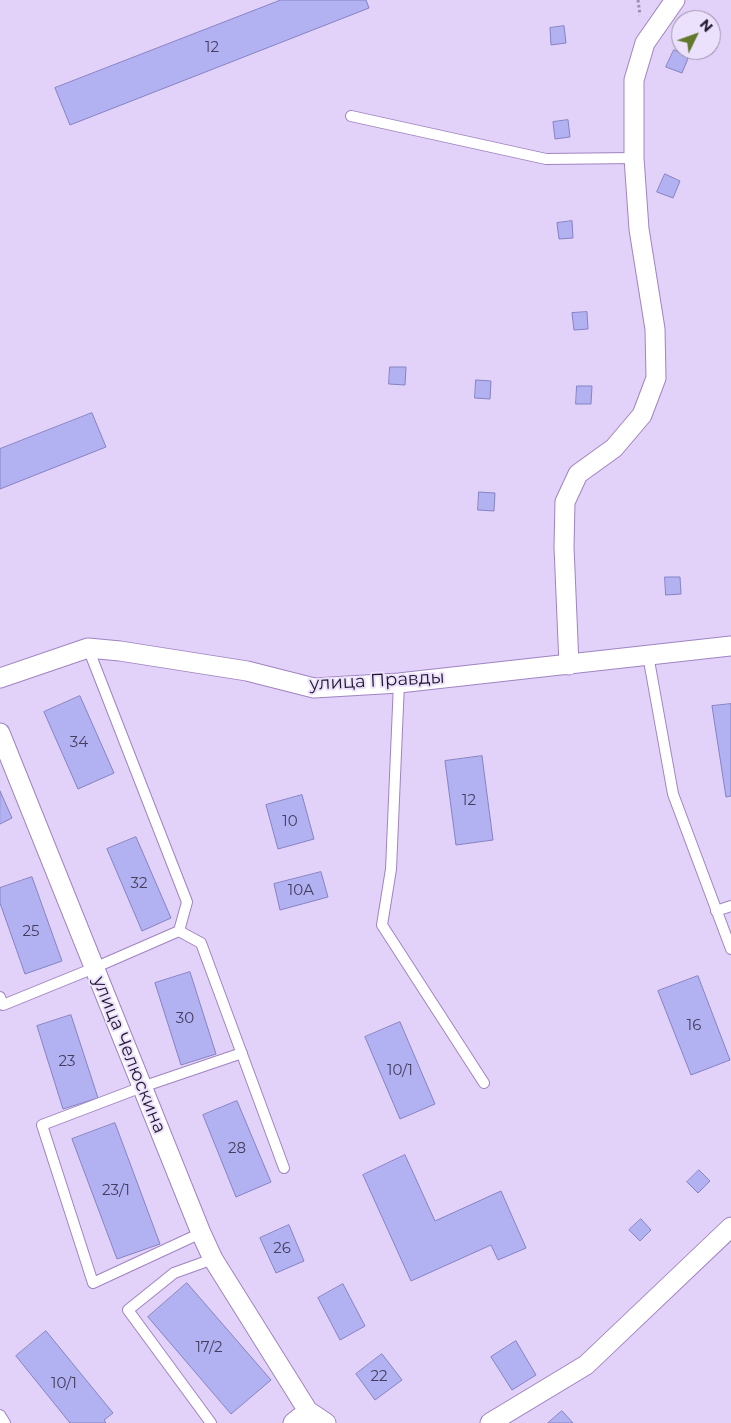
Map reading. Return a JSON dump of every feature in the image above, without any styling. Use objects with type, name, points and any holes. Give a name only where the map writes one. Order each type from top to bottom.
[{"type":"street","points":[[569,665],[564,547],[565,502],[578,474],[614,448],[642,415],[656,378],[654,329],[639,229],[634,158],[634,80],[645,43],[676,0]]},
{"type":"street","name":"улица Правды","points":[[0,678],[88,648],[120,651],[247,671],[314,688],[399,683],[731,646]]},
{"type":"street","name":"улица Челюскина","points":[[0,733],[200,1233],[213,1259],[308,1411]]},
{"type":"street","points":[[490,1423],[586,1365],[731,1227]]},
{"type":"street","points":[[293,1423],[308,1411],[326,1423]]},
{"type":"lane","points":[[351,116],[546,159],[634,158]]},
{"type":"lane","points":[[88,648],[187,902],[179,931]]},
{"type":"lane","points":[[648,655],[672,794],[731,949]]},
{"type":"lane","points":[[399,683],[391,870],[382,925],[484,1083]]},
{"type":"lane","points":[[716,911],[731,906]]},
{"type":"lane","points":[[0,997],[3,1004],[94,968],[179,931]]},
{"type":"lane","points":[[179,931],[201,943],[284,1168]]},
{"type":"lane","points":[[200,1233],[92,1283],[42,1125],[142,1087],[242,1053]]},
{"type":"lane","points":[[211,1423],[128,1310],[174,1274],[213,1259]]},
{"type":"lane","points":[[0,1415],[5,1423]]},
{"type":"building","points":[[281,0],[366,0],[369,8],[70,125],[55,88]]},
{"type":"building","points":[[564,26],[566,43],[551,45],[550,28]]},
{"type":"building","points":[[671,56],[671,60],[687,60],[682,73],[666,67]]},
{"type":"building","points":[[568,120],[570,137],[555,139],[553,122]]},
{"type":"building","points":[[665,174],[680,181],[673,198],[657,192]]},
{"type":"building","points":[[572,221],[573,238],[559,239],[557,223]]},
{"type":"building","points":[[587,312],[588,329],[574,330],[572,313]]},
{"type":"building","points":[[390,367],[406,367],[405,385],[389,384]]},
{"type":"building","points":[[476,380],[491,381],[490,399],[475,398]]},
{"type":"building","points":[[577,386],[592,386],[591,404],[576,404]]},
{"type":"building","points":[[92,413],[106,447],[0,489],[0,449]]},
{"type":"building","points":[[479,492],[495,493],[494,511],[478,510]]},
{"type":"building","points":[[665,577],[680,577],[681,594],[666,595]]},
{"type":"building","points":[[80,696],[114,773],[78,789],[44,712]]},
{"type":"building","points":[[731,704],[731,796],[726,797],[712,706]]},
{"type":"building","points":[[482,756],[493,840],[456,845],[445,761]]},
{"type":"building","points":[[0,791],[12,818],[0,824]]},
{"type":"building","points":[[302,795],[314,839],[278,849],[266,805]]},
{"type":"building","points":[[136,837],[171,918],[142,931],[107,849]]},
{"type":"building","points":[[321,872],[328,897],[280,910],[274,884]]},
{"type":"building","points":[[32,877],[62,961],[25,974],[0,903],[0,888]]},
{"type":"building","points":[[190,972],[216,1054],[181,1065],[155,983]]},
{"type":"building","points":[[698,976],[730,1060],[691,1075],[658,991]]},
{"type":"building","points":[[71,1015],[98,1098],[63,1109],[37,1026]]},
{"type":"building","points":[[400,1022],[435,1104],[400,1119],[365,1037]]},
{"type":"building","points":[[237,1101],[271,1182],[236,1197],[203,1115]]},
{"type":"building","points":[[115,1123],[160,1244],[117,1259],[72,1139]]},
{"type":"building","points":[[405,1155],[435,1221],[501,1191],[526,1248],[498,1260],[491,1245],[411,1281],[363,1175]]},
{"type":"building","points":[[699,1170],[710,1181],[698,1193],[687,1182]]},
{"type":"building","points":[[641,1219],[651,1230],[640,1241],[629,1230]]},
{"type":"building","points":[[289,1225],[304,1261],[276,1273],[260,1238]]},
{"type":"building","points":[[187,1283],[271,1380],[231,1414],[148,1317]]},
{"type":"building","points":[[343,1284],[365,1326],[340,1340],[318,1298]]},
{"type":"building","points":[[46,1331],[113,1413],[104,1420],[106,1423],[70,1423],[16,1356]]},
{"type":"building","points":[[516,1341],[536,1375],[512,1390],[491,1357]]},
{"type":"building","points":[[382,1354],[402,1380],[375,1400],[356,1374]]},
{"type":"building","points":[[562,1411],[573,1423],[548,1423]]}]
